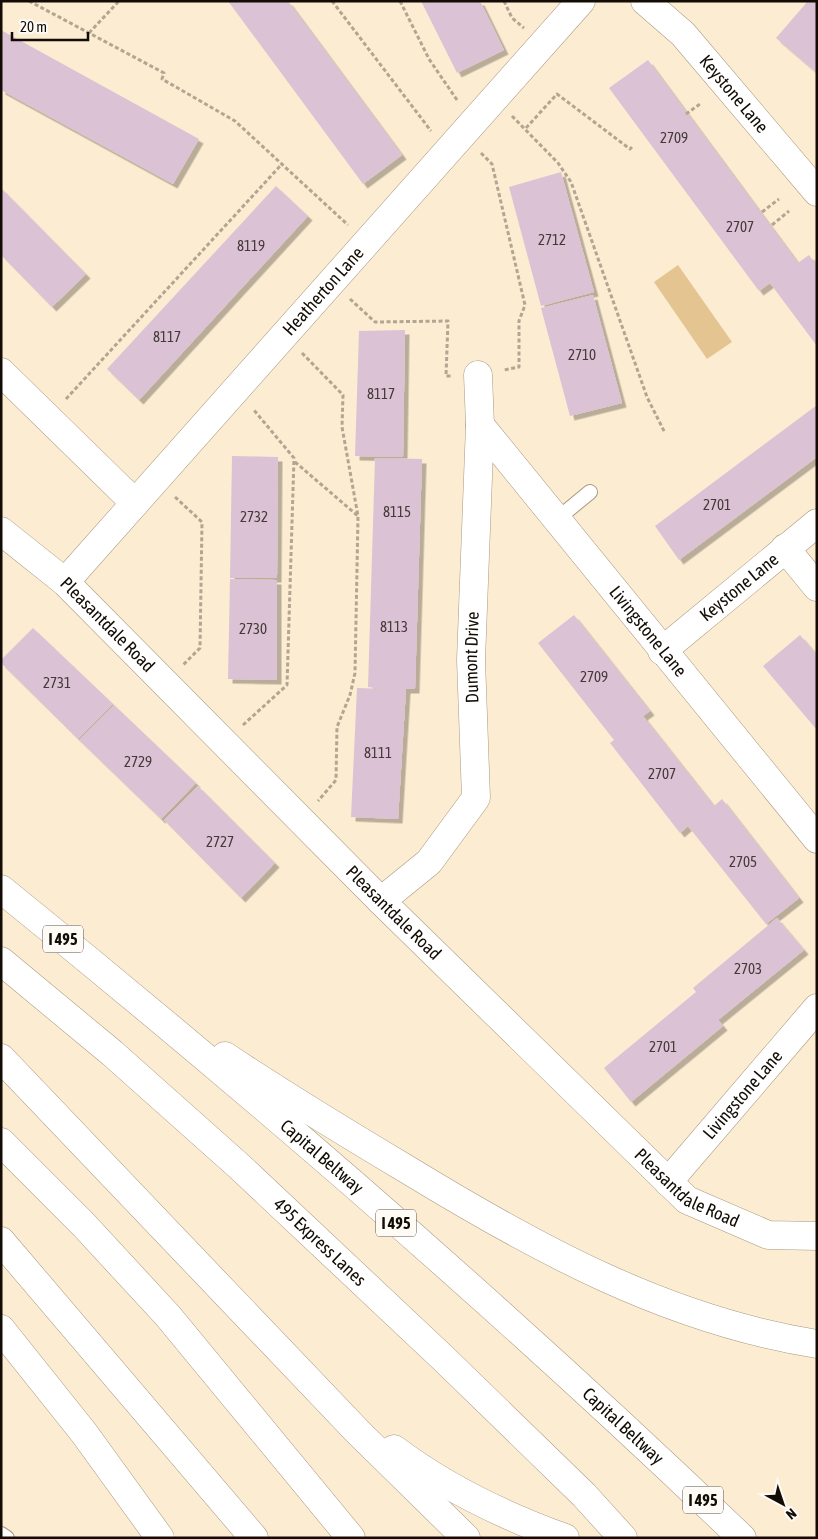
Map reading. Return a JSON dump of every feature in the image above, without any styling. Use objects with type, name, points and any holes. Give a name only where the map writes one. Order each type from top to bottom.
[{"type":"main road","name":"Heatherton Lane","points":[[65,582],[581,1]]},
{"type":"main road","name":"Keystone Lane","points":[[645,1],[683,34],[817,192]]},
{"type":"main road","points":[[1,372],[135,503]]},
{"type":"main road","name":"Dumont Drive","points":[[381,901],[429,862],[476,798],[471,660],[480,425],[478,374]]},
{"type":"main road","name":"Livingstone Lane","points":[[480,425],[662,651],[817,838]]},
{"type":"main road","name":"Keystone Lane","points":[[662,651],[817,523]]},
{"type":"main road","name":"Pleasantdale Road","points":[[1,531],[65,582],[381,901],[687,1200],[768,1235],[817,1236]]},
{"type":"main road","points":[[785,548],[817,587]]},
{"type":"main road","name":"Capital Beltway","points":[[1,889],[124,989],[505,1318],[742,1538]]},
{"type":"main road","name":"495 Express Lanes","points":[[1,961],[112,1053],[240,1167],[443,1358],[584,1495],[623,1538]]},
{"type":"main road","points":[[124,989],[250,1072],[373,1149],[457,1200],[549,1252],[627,1289],[712,1319],[778,1338],[817,1344]]},
{"type":"main road","name":"Livingstone Lane","points":[[668,1182],[817,1008]]},
{"type":"main road","points":[[1,1058],[358,1432],[466,1538]]},
{"type":"main road","points":[[1,1142],[83,1224],[168,1316],[351,1538]]},
{"type":"main road","points":[[1,1241],[254,1538]]},
{"type":"main road","points":[[1,1329],[84,1433],[160,1538]]},
{"type":"main road","points":[[286,1355],[373,1432],[416,1466],[462,1494],[520,1522],[565,1538]]},
{"type":"lane","points":[[556,520],[590,492]]},
{"type":"lane","points":[[1,1534],[7,1538]]},
{"type":"path","points":[[29,1],[164,73],[162,79],[235,121],[366,242]]},
{"type":"path","points":[[89,33],[118,1]]},
{"type":"path","points":[[332,1],[461,136],[492,164],[525,304],[519,321],[519,367],[478,374],[446,376],[448,320],[375,322],[332,281]]},
{"type":"path","points":[[400,1],[429,59],[461,136]]},
{"type":"path","points":[[504,1],[512,18],[542,44]]},
{"type":"path","points":[[526,128],[557,94],[630,150],[632,147]]},
{"type":"path","points":[[493,99],[526,128],[558,163],[571,182],[648,397],[665,433]]},
{"type":"path","points":[[686,114],[700,104]]},
{"type":"path","points":[[48,418],[282,164]]},
{"type":"path","points":[[762,212],[779,199]]},
{"type":"path","points":[[772,224],[789,211]]},
{"type":"path","points":[[285,334],[343,395],[342,428],[358,516],[355,673],[350,695],[337,726],[336,780],[300,820]]},
{"type":"path","points":[[237,388],[294,461],[358,516]]},
{"type":"path","points":[[224,743],[287,685],[294,461]]},
{"type":"path","points":[[157,479],[202,522],[200,648],[165,683]]},
{"type":"shaded area","points":[[678,265],[732,342],[707,359],[654,282]]},
{"type":"building","points":[[228,1],[288,1],[402,155],[363,184]]},
{"type":"building","points":[[421,1],[480,1],[504,50],[457,73]]},
{"type":"building","points":[[808,1],[817,1],[817,73],[776,38]]},
{"type":"building","points":[[1,30],[199,139],[173,184],[1,90]]},
{"type":"building","points":[[648,60],[798,263],[809,255],[817,266],[817,346],[770,283],[759,291],[609,88]]},
{"type":"building","points":[[561,172],[594,292],[541,306],[509,187]]},
{"type":"building","points":[[276,186],[308,216],[139,400],[107,369]]},
{"type":"building","points":[[1,188],[86,274],[52,307],[1,255]]},
{"type":"building","points":[[593,295],[622,403],[570,416],[541,308]]},
{"type":"building","points":[[405,330],[403,457],[355,456],[359,331]]},
{"type":"building","points":[[817,405],[817,457],[679,560],[655,526]]},
{"type":"building","points":[[232,456],[278,457],[277,578],[230,578]]},
{"type":"building","points":[[375,458],[422,459],[415,689],[406,689],[398,819],[351,817],[357,688],[384,689],[368,687]]},
{"type":"building","points":[[230,579],[277,580],[277,680],[228,679]]},
{"type":"building","points":[[574,615],[650,711],[643,716],[714,806],[722,799],[799,898],[766,924],[688,826],[680,833],[610,743],[614,740],[538,643]]},
{"type":"building","points":[[33,628],[113,704],[78,739],[1,663],[1,660]]},
{"type":"building","points":[[800,635],[817,655],[817,730],[763,666]]},
{"type":"building","points":[[114,705],[196,783],[161,819],[79,740]]},
{"type":"building","points":[[198,786],[275,863],[241,898],[164,820]]},
{"type":"building","points":[[777,918],[804,950],[718,1020],[723,1026],[631,1102],[604,1068],[696,992],[693,988]]}]
